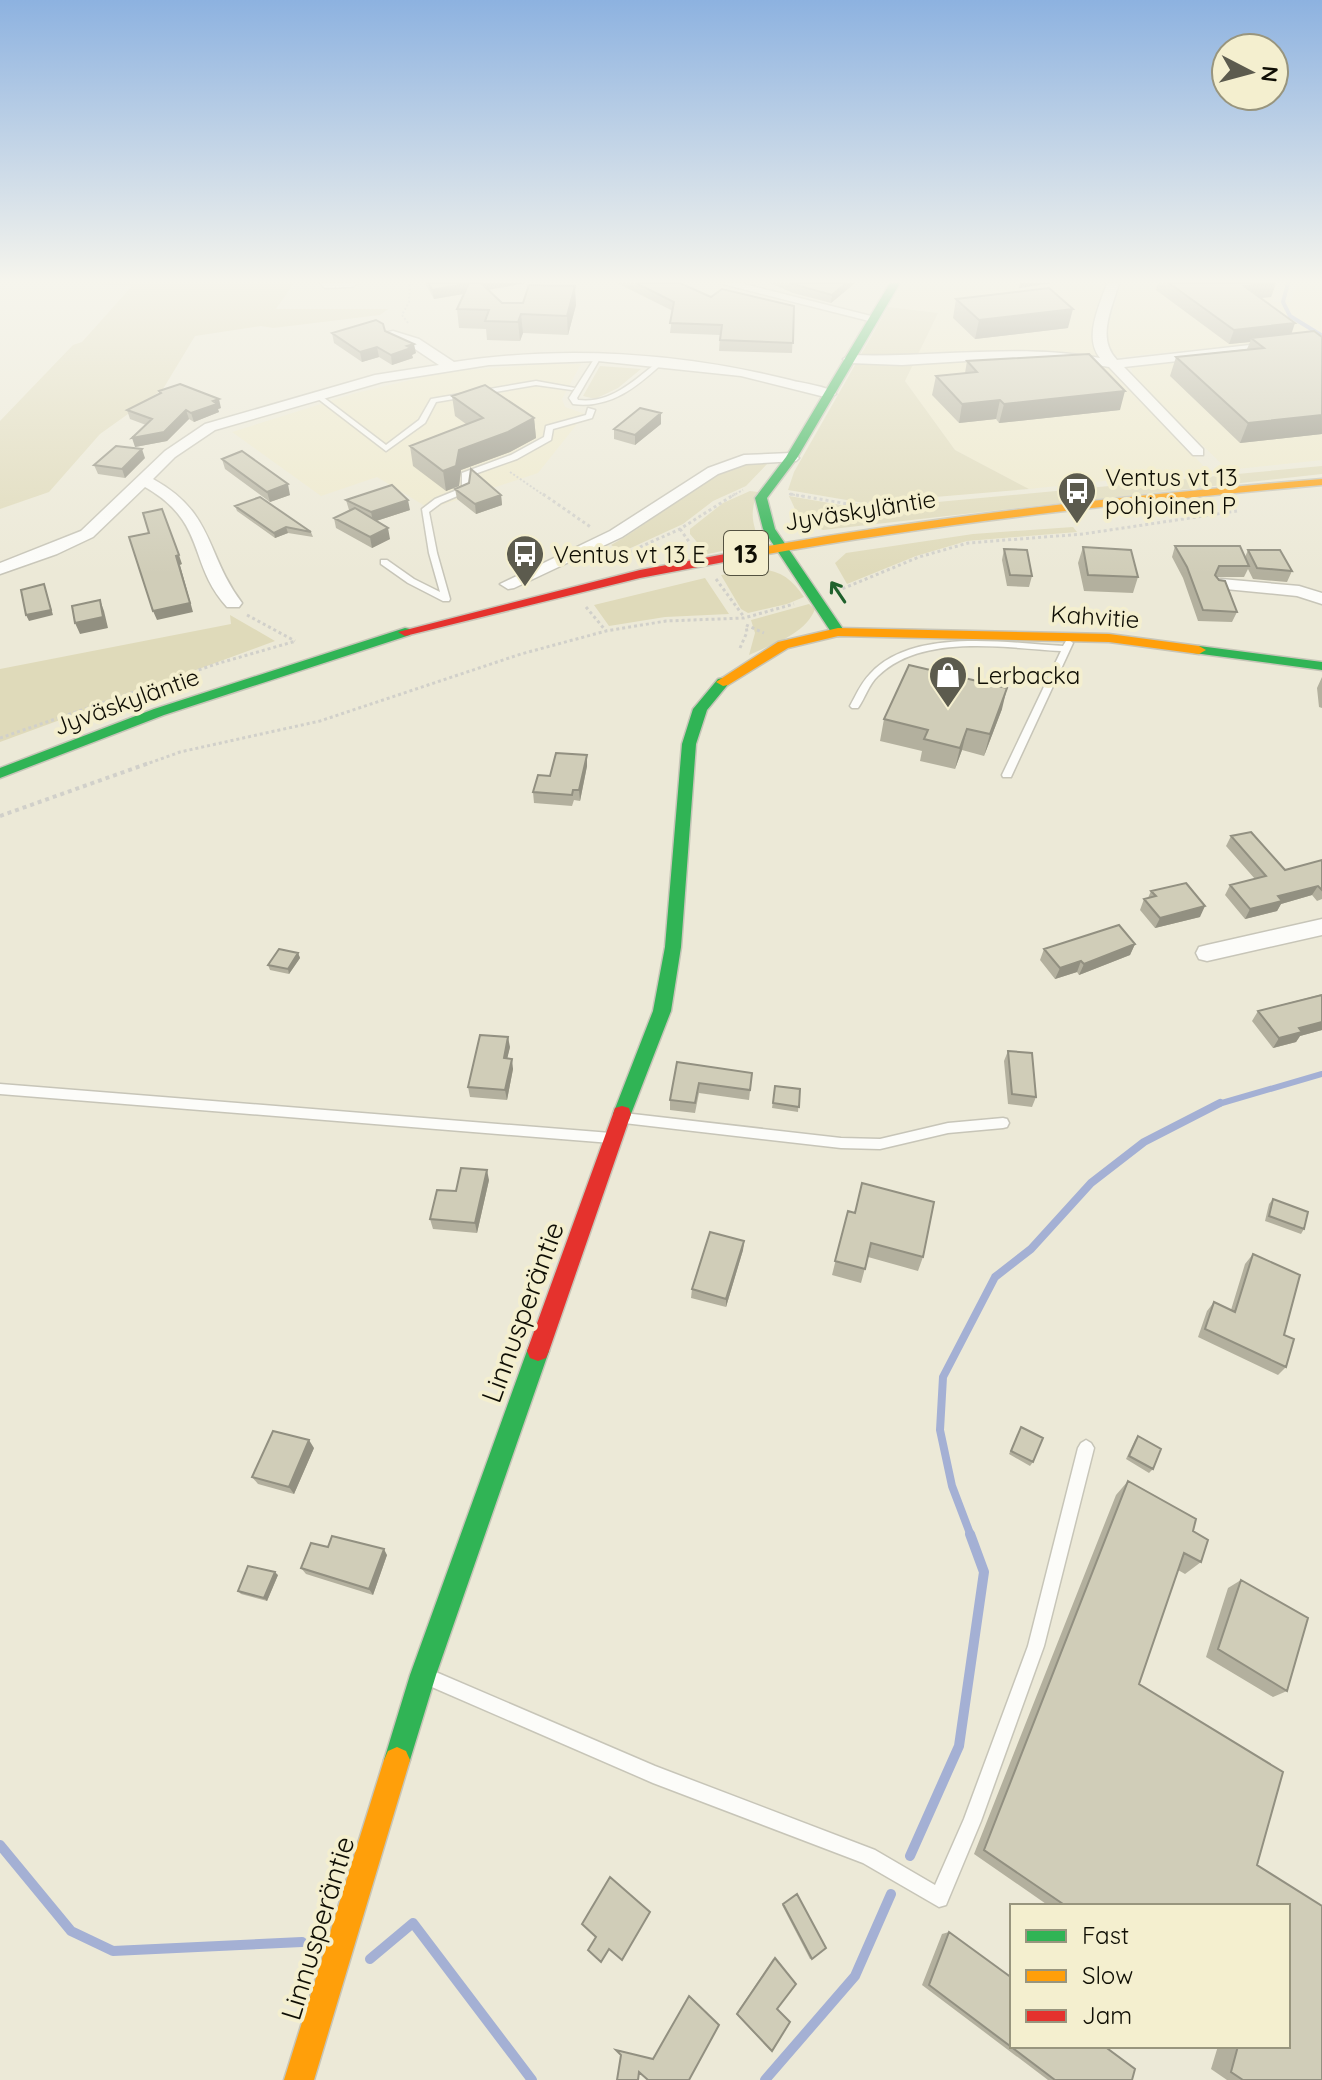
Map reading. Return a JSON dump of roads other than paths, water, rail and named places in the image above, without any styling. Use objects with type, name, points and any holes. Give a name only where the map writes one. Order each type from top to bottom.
[{"type":"main road","points":[[837,380],[787,464],[761,498],[769,529],[838,632]]},
{"type":"main road","points":[[781,496],[787,464]]},
{"type":"main road","name":"Jyväskyläntie","points":[[0,773],[159,712],[381,638],[640,574],[783,552],[812,553],[1066,507],[1322,482]]},
{"type":"main road","points":[[792,523],[812,553]]},
{"type":"main road","name":"Jyväskyläntie","points":[[269,676],[783,552]]},
{"type":"main road","name":"Linnusperäntie","points":[[299,2080],[423,1675],[620,1118],[662,1011],[683,842],[689,744],[700,709],[726,679],[783,645],[860,624]]},
{"type":"main road","name":"Kahvitie","points":[[860,624],[937,639],[1069,643],[1322,666]]},
{"type":"street","points":[[0,569],[87,534],[192,436],[210,427],[317,395],[383,380]]},
{"type":"street","points":[[773,380],[829,394]]},
{"type":"street","points":[[1129,380],[1198,452]]},
{"type":"street","points":[[508,584],[607,538],[713,471],[744,460],[787,464]]},
{"type":"street","points":[[143,480],[180,502],[189,513],[207,549],[221,590],[233,603]]},
{"type":"street","points":[[1221,584],[1299,591],[1322,599]]},
{"type":"street","points":[[1207,953],[1322,927]]},
{"type":"lane","points":[[583,380],[573,398],[576,402],[598,404],[639,380]]},
{"type":"lane","points":[[317,395],[386,449],[422,421],[433,400],[536,383],[572,388]]},
{"type":"lane","points":[[384,562],[411,581],[446,599],[425,511],[438,501],[466,489],[465,475],[498,463],[548,438],[549,428],[589,416],[591,410]]},
{"type":"lane","points":[[855,706],[874,674],[937,639]]},
{"type":"lane","points":[[1007,775],[1069,643]]},
{"type":"lane","points":[[0,1089],[614,1138]]},
{"type":"lane","points":[[620,1118],[841,1143],[880,1144],[948,1128],[1003,1123]]},
{"type":"lane","points":[[423,1675],[653,1774],[869,1856],[939,1898],[972,1821],[1036,1646],[1086,1448]]},
{"type":"waterway","points":[[1218,1104],[1322,1074]]},
{"type":"waterway","points":[[971,1536],[952,1486],[940,1430],[943,1377],[995,1277],[1031,1249],[1091,1183],[1144,1142],[1218,1104]]},
{"type":"waterway","points":[[910,1856],[959,1746],[984,1572],[970,1534]]},
{"type":"waterway","points":[[0,1845],[71,1931],[113,1951],[302,1942]]},
{"type":"waterway","points":[[765,2080],[855,1976],[891,1894]]},
{"type":"waterway","points":[[370,1959],[413,1923],[532,2080]]},
{"type":"place","name":"Ventus vt 13 pohjoinen P","points":[[1077,525]]},
{"type":"place","name":"Ventus vt 13 E","points":[[525,588]]},
{"type":"place","name":"Lerbacka","points":[[948,709]]}]
